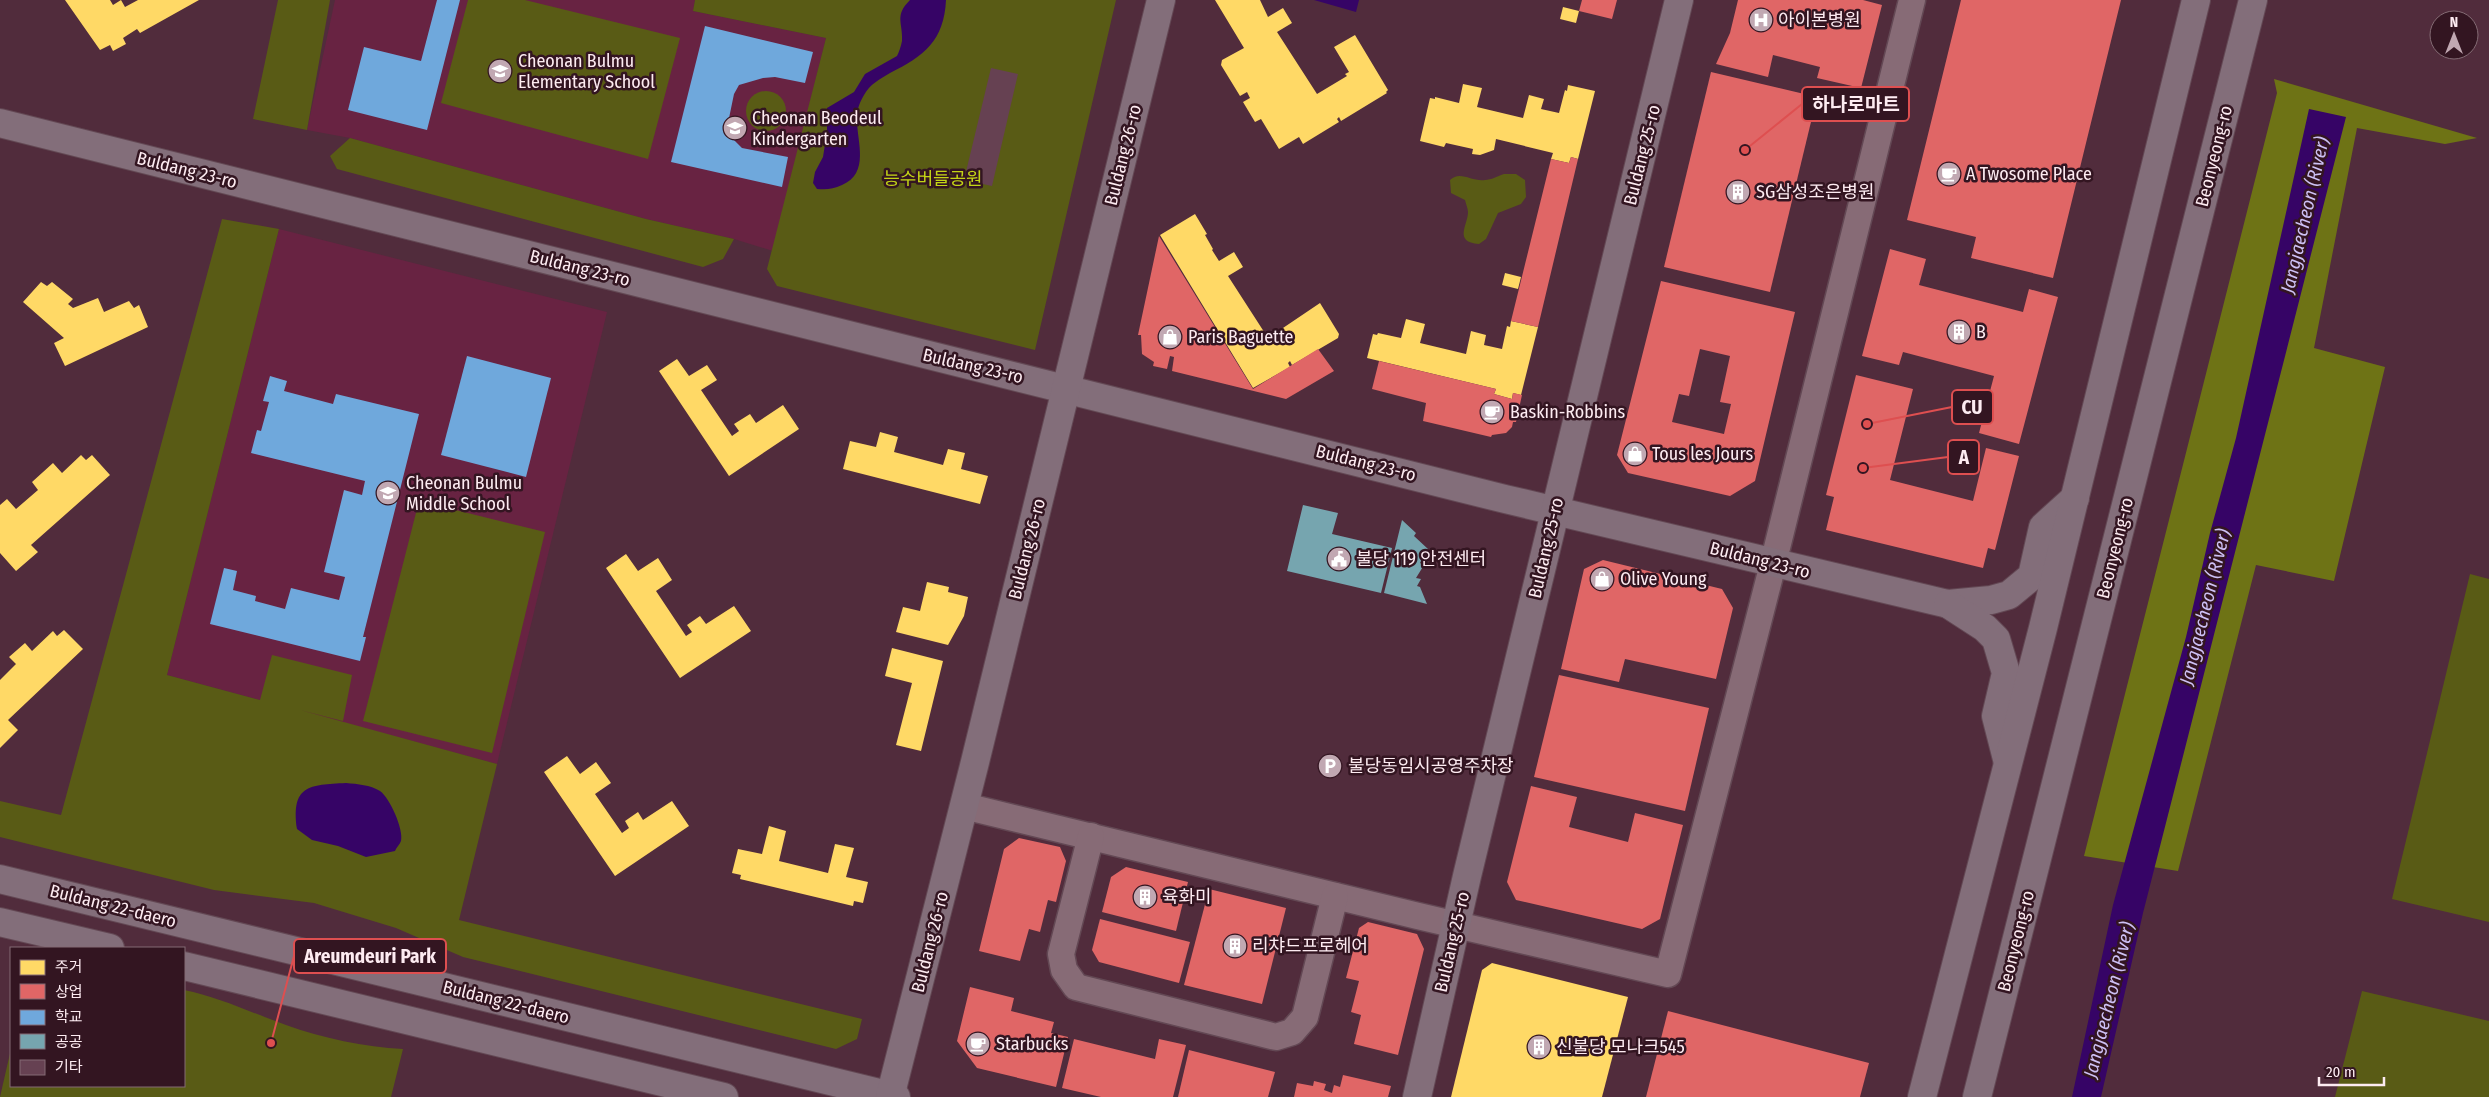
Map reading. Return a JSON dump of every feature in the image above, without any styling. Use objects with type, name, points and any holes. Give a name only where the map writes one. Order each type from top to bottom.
[{"type":"street","name":"Buldang 26-ro","points":[[892,1097],[1161,0]]},
{"type":"street","name":"Buldang 25-ro","points":[[1416,1097],[1679,0]]},
{"type":"street","points":[[964,806],[1456,925],[1668,974],[1773,564],[1912,0]]},
{"type":"street","points":[[1922,1097],[2075,498],[2196,0]]},
{"type":"street","name":"Beonyeong-ro","points":[[1977,1097],[2253,0]]},
{"type":"street","name":"Buldang 23-ro","points":[[0,123],[1555,511],[1948,604]]},
{"type":"street","points":[[1948,604],[1991,600],[2009,595],[2032,576],[2043,527],[2075,498]]},
{"type":"street","points":[[1948,604],[1985,628],[1996,639],[2006,673],[1996,716],[2008,762]]},
{"type":"street","points":[[1090,836],[1061,954],[1064,970],[1076,987],[1276,1037],[1292,1032],[1305,1017],[1335,896]]},
{"type":"street","name":"Buldang 22-daero","points":[[0,879],[892,1097]]},
{"type":"street","points":[[0,922],[106,947]]},
{"type":"street","points":[[185,966],[724,1097]]},
{"type":"shaded area","name":"Cheonan Bulmu Elementary School","points":[[335,0],[695,0],[693,11],[826,38],[773,251],[734,239],[646,219],[350,138],[307,130]]},
{"type":"shaded area","points":[[2274,79],[2477,138],[2445,144],[2357,128],[2314,348],[2385,367],[2334,581],[2256,565],[2178,871],[2084,856],[2277,93]]},
{"type":"shaded area","name":"Cheonan Bulmu Middle School","points":[[279,229],[607,312],[497,764],[167,675]]},
{"type":"green space","points":[[278,0],[330,0],[307,130],[253,119]]},
{"type":"green space","points":[[468,0],[525,0],[680,38],[648,159],[441,103]]},
{"type":"green space","name":"능수버들공원","points":[[695,0],[1116,0],[1035,350],[777,286],[767,269],[826,38],[693,11]]},
{"type":"green space","points":[[770,91],[777,94],[783,100],[786,111],[785,119],[777,128],[770,131],[762,131],[755,128],[747,119],[746,107],[749,100],[758,92]]},
{"type":"green space","points":[[350,138],[646,219],[734,239],[723,259],[703,267],[337,169],[330,156]]},
{"type":"green space","points":[[1504,174],[1516,174],[1525,180],[1526,197],[1521,204],[1498,213],[1486,239],[1479,244],[1471,243],[1464,236],[1468,212],[1465,200],[1451,193],[1450,180],[1454,177],[1462,176],[1487,180]]},
{"type":"green space","points":[[222,219],[279,229],[167,675],[260,700],[272,655],[352,675],[343,721],[300,710],[497,764],[459,920],[862,1019],[857,1039],[836,1049],[463,957],[396,928],[314,903],[214,890],[0,837],[0,801],[61,815]]},
{"type":"green space","points":[[419,501],[545,532],[492,753],[363,721]]},
{"type":"green space","points":[[2470,574],[2489,579],[2489,922],[2392,899]]},
{"type":"green space","points":[[185,990],[223,1001],[314,1034],[359,1044],[403,1049],[391,1097],[0,1097],[10,1053],[10,1087],[185,1087]]},
{"type":"green space","points":[[2362,991],[2489,1021],[2489,1097],[2335,1097]]},
{"type":"water","points":[[910,0],[946,0],[941,26],[936,37],[913,60],[879,80],[866,91],[857,113],[860,156],[856,173],[851,180],[842,185],[830,189],[817,189],[813,183],[815,172],[823,157],[827,132],[827,108],[854,92],[865,74],[897,56],[902,41],[900,19],[902,10]]},
{"type":"water","points":[[1314,0],[1359,0],[1356,12]]},
{"type":"water","name":"Jangjaecheon (River)","points":[[2309,109],[2346,117],[2143,913],[2101,1097],[2072,1097],[2113,905],[2186,637],[2210,533],[2236,438]]},
{"type":"water","points":[[346,783],[364,785],[376,789],[388,800],[398,822],[401,836],[401,841],[395,851],[366,857],[338,846],[312,840],[297,829],[297,804],[305,790],[322,785]]},
{"type":"building: 주거","points":[[65,0],[110,0],[113,5],[121,0],[125,7],[138,0],[199,0],[140,33],[137,29],[123,38],[126,44],[113,51],[110,45],[100,50]]},
{"type":"building: 주거","points":[[1215,0],[1260,0],[1268,17],[1283,8],[1292,23],[1277,32],[1317,94],[1347,76],[1345,74],[1349,72],[1334,47],[1355,35],[1388,90],[1387,93],[1341,121],[1339,117],[1337,119],[1339,122],[1303,144],[1299,137],[1279,149],[1261,119],[1255,122],[1243,102],[1250,98],[1247,92],[1240,96],[1221,65],[1222,60],[1244,48]]},
{"type":"building: 주거","points":[[1563,7],[1579,11],[1576,23],[1560,19]]},
{"type":"building: 주거","points":[[1463,84],[1482,88],[1477,107],[1523,118],[1529,95],[1544,99],[1541,109],[1559,113],[1568,85],[1595,91],[1578,159],[1571,157],[1569,163],[1551,159],[1553,153],[1496,139],[1494,150],[1480,155],[1472,154],[1473,149],[1446,143],[1444,147],[1420,141],[1430,98],[1435,99],[1435,97],[1459,103]]},
{"type":"building: 주거","points":[[1195,214],[1207,234],[1205,235],[1219,261],[1234,252],[1243,267],[1228,276],[1268,338],[1320,303],[1339,334],[1338,338],[1292,365],[1290,361],[1288,363],[1290,367],[1253,388],[1160,235]]},
{"type":"building: 주거","points":[[1505,273],[1521,277],[1518,289],[1502,285]]},
{"type":"building: 주거","points":[[41,282],[47,286],[52,282],[73,299],[68,304],[73,308],[98,298],[104,312],[129,301],[134,308],[139,305],[148,327],[65,366],[54,343],[64,338],[23,302]]},
{"type":"building: 주거","points":[[1406,319],[1425,324],[1420,343],[1466,354],[1471,331],[1486,335],[1484,345],[1502,349],[1507,326],[1510,327],[1511,321],[1538,327],[1521,395],[1513,393],[1512,399],[1494,394],[1496,389],[1367,358],[1373,334],[1377,335],[1378,333],[1401,338]]},
{"type":"building: 주거","points":[[677,359],[689,376],[707,365],[717,380],[701,390],[732,436],[739,431],[734,424],[750,414],[756,423],[783,405],[799,429],[729,476],[659,371]]},
{"type":"building: 주거","points":[[880,432],[898,437],[894,452],[943,465],[948,449],[965,453],[961,469],[988,476],[980,504],[843,469],[850,441],[876,447]]},
{"type":"building: 주거","points":[[81,455],[86,460],[92,455],[110,475],[31,545],[38,552],[16,571],[0,553],[0,505],[7,499],[16,509],[38,490],[32,482],[53,463],[62,473]]},
{"type":"building: 주거","points":[[626,554],[638,571],[658,558],[672,580],[656,591],[686,636],[692,632],[687,625],[700,616],[706,624],[734,606],[751,631],[680,678],[606,568]]},
{"type":"building: 주거","points":[[927,582],[949,587],[948,592],[968,597],[964,616],[948,645],[896,632],[903,607],[920,611]]},
{"type":"building: 주거","points":[[64,630],[83,649],[8,720],[18,730],[0,748],[0,680],[16,664],[9,657],[25,643],[32,651],[53,631],[57,636]]},
{"type":"building: 주거","points":[[892,648],[943,661],[921,751],[896,745],[912,683],[885,676]]},
{"type":"building: 주거","points":[[567,756],[580,774],[596,762],[611,783],[595,794],[622,833],[629,828],[625,821],[638,812],[643,820],[672,801],[689,826],[615,876],[544,772]]},
{"type":"building: 주거","points":[[769,826],[786,831],[779,861],[828,873],[835,844],[854,848],[846,877],[868,882],[863,903],[854,901],[853,906],[740,879],[741,875],[732,873],[738,849],[762,854]]},
{"type":"building: 주거","name":"신불당 모나크545","points":[[1492,963],[1628,997],[1602,1097],[1451,1097],[1482,970]]},
{"type":"building: 상업","points":[[1582,0],[1617,0],[1612,19],[1579,11]]},
{"type":"building: 상업","points":[[1738,0],[1863,0],[1882,5],[1861,88],[1817,78],[1820,67],[1773,55],[1768,77],[1716,64],[1730,33]]},
{"type":"building: 상업","points":[[1961,0],[2121,0],[2053,278],[1971,258],[1976,237],[1907,220]]},
{"type":"building: 상업","name":"SG삼성조은병원","points":[[1711,72],[1817,97],[1770,292],[1664,267]]},
{"type":"building: 상업","points":[[1571,157],[1578,159],[1538,327],[1511,321],[1551,159],[1569,163]]},
{"type":"building: 상업","points":[[1159,236],[1253,389],[1318,349],[1334,371],[1286,399],[1172,371],[1174,357],[1170,356],[1167,369],[1153,366],[1154,362],[1142,354],[1141,335],[1138,335]]},
{"type":"building: 상업","name":"B","points":[[1890,249],[1926,259],[1919,285],[2023,312],[2029,289],[2058,297],[2019,444],[1979,433],[1994,376],[1903,352],[1899,365],[1862,356]]},
{"type":"building: 상업","points":[[1661,281],[1795,312],[1755,481],[1730,496],[1628,473],[1617,455]],"holes":[[[1700,349],[1730,356],[1720,402],[1731,404],[1724,434],[1672,422],[1679,394],[1689,396]]]},
{"type":"building: 상업","points":[[1379,361],[1496,389],[1494,394],[1512,399],[1513,393],[1522,395],[1516,422],[1513,422],[1512,427],[1506,433],[1492,435],[1491,437],[1423,421],[1426,403],[1372,389]]},
{"type":"building: 상업","points":[[1856,375],[1913,389],[1890,480],[1973,501],[1986,448],[2019,456],[1995,550],[1988,548],[1983,568],[1826,530],[1834,497],[1826,495]]},
{"type":"building: 상업","points":[[1603,560],[1722,589],[1733,608],[1716,679],[1625,659],[1619,682],[1561,669],[1584,569]]},
{"type":"building: 상업","points":[[1559,675],[1709,708],[1685,811],[1534,777]]},
{"type":"building: 상업","points":[[1531,786],[1577,797],[1569,827],[1628,842],[1635,813],[1683,825],[1660,919],[1642,929],[1516,900],[1507,882]]},
{"type":"building: 상업","points":[[1019,838],[1060,847],[1066,861],[1056,902],[1048,900],[1040,932],[1029,929],[1020,961],[979,951],[1004,849]]},
{"type":"building: 상업","name":"육화미","points":[[1126,867],[1188,882],[1176,931],[1102,912],[1111,877]]},
{"type":"building: 상업","name":"리챠드프로헤어","points":[[1209,889],[1286,908],[1262,1004],[1184,985]]},
{"type":"building: 상업","points":[[1100,919],[1190,942],[1179,983],[1099,962],[1092,950]]},
{"type":"building: 상업","points":[[1368,922],[1417,934],[1424,949],[1398,1055],[1354,1044],[1361,1015],[1351,1012],[1359,981],[1346,978],[1359,928]]},
{"type":"building: 상업","points":[[970,987],[1014,998],[1011,1011],[1054,1022],[1051,1033],[1068,1037],[1056,1087],[977,1068],[957,1041]]},
{"type":"building: 상업","points":[[1668,1011],[1869,1063],[1860,1097],[1646,1097]]},
{"type":"building: 상업","points":[[1074,1039],[1155,1059],[1159,1039],[1186,1045],[1173,1097],[1101,1097],[1062,1088]]},
{"type":"building: 상업","points":[[1189,1050],[1275,1072],[1268,1097],[1178,1097]]},
{"type":"building: 상업","points":[[1343,1075],[1391,1086],[1388,1097],[1294,1097],[1297,1083],[1313,1086],[1314,1081],[1326,1084],[1324,1090],[1332,1093],[1334,1085],[1340,1087]]},
{"type":"building: 학교","points":[[437,0],[460,0],[427,130],[348,110],[364,47],[421,61]]},
{"type":"building: 학교","points":[[705,26],[813,52],[805,83],[775,77],[763,78],[739,85],[734,94],[728,123],[732,138],[742,148],[788,157],[782,187],[671,162]]},
{"type":"building: 학교","points":[[467,356],[551,378],[526,477],[441,455]]},
{"type":"building: 학교","points":[[270,376],[287,381],[284,391],[333,404],[336,394],[419,414],[363,637],[366,637],[360,661],[210,624],[224,568],[237,571],[233,590],[256,596],[255,601],[285,609],[291,588],[339,600],[345,577],[324,572],[344,490],[362,495],[365,481],[251,453],[257,430],[261,431],[269,402],[263,401]]},
{"type":"building: 공공","name":"불당 119 안전센터","points":[[1303,505],[1338,513],[1332,534],[1392,548],[1381,593],[1287,571]]},
{"type":"building: 공공","points":[[1402,520],[1416,533],[1414,536],[1428,549],[1420,563],[1424,565],[1416,578],[1421,579],[1417,586],[1420,587],[1427,604],[1384,593]]},
{"type":"building: 기타","points":[[991,68],[1018,74],[992,186],[964,180]]},
{"type":"place","name":"아이본병원","points":[[1761,20]]},
{"type":"place","name":"Cheonan Bulmu Elementary School","points":[[500,71]]},
{"type":"place","name":"Cheonan Beodeul Kindergarten","points":[[735,128]]},
{"type":"place","name":"하나로마트","points":[[1745,150]]},
{"type":"place","name":"A Twosome Place","points":[[1949,174]]},
{"type":"place","name":"SG삼성조은병원","points":[[1738,192]]},
{"type":"place","name":"B","points":[[1959,332]]},
{"type":"place","name":"Paris Baguette","points":[[1170,337]]},
{"type":"place","name":"Baskin-Robbins","points":[[1492,412]]},
{"type":"place","name":"CU","points":[[1867,424]]},
{"type":"place","name":"Tous les Jours","points":[[1635,454]]},
{"type":"place","name":"A","points":[[1863,468]]},
{"type":"place","name":"Cheonan Bulmu Middle School","points":[[388,493]]},
{"type":"place","name":"불당 119 안전센터","points":[[1339,559]]},
{"type":"place","name":"Olive Young","points":[[1602,579]]},
{"type":"place","name":"불당동임시공영주차장","points":[[1330,766]]},
{"type":"place","name":"육화미","points":[[1145,897]]},
{"type":"place","name":"리챠드프로헤어","points":[[1235,946]]},
{"type":"place","name":"Areumdeuri Park","points":[[271,1043]]},
{"type":"place","name":"Starbucks","points":[[978,1044]]},
{"type":"place","name":"신불당 모나크545","points":[[1539,1047]]}]
